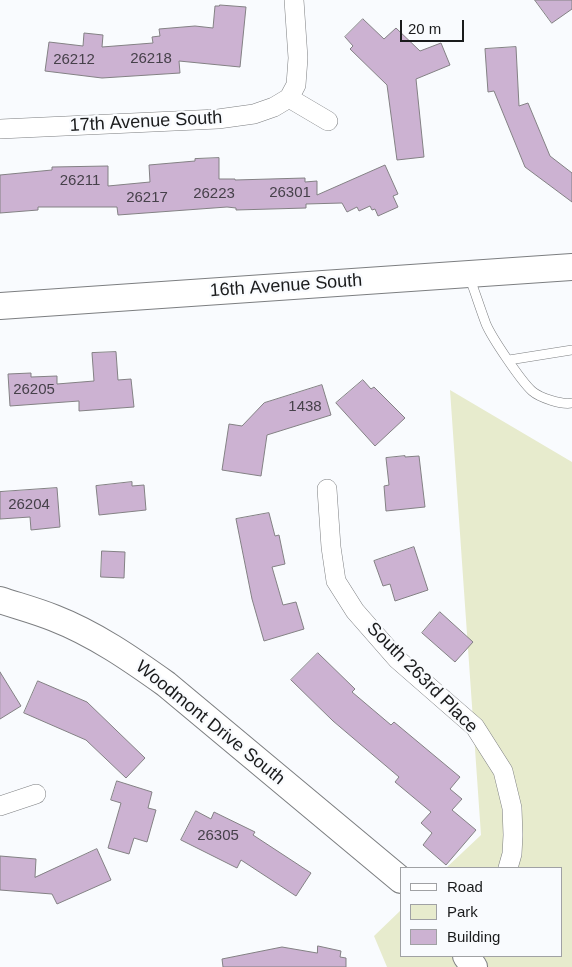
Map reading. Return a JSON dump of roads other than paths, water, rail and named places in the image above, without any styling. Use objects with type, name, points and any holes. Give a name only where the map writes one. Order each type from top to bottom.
[{"type":"main road","name":"16th Avenue South","points":[[0,306],[572,266]]},
{"type":"main road","name":"Woodmont Drive South","points":[[0,600],[54,618],[97,639],[166,684],[400,879]]},
{"type":"street","points":[[294,0],[298,65],[296,85],[289,98],[328,121]]},
{"type":"street","name":"17th Avenue South","points":[[0,129],[218,119],[262,112],[289,98]]},
{"type":"street","name":"South 263rd Place","points":[[327,490],[331,547],[336,581],[355,611],[397,658],[475,727],[503,771],[512,808],[514,835],[508,867]]},
{"type":"street","points":[[0,806],[36,794]]},
{"type":"lane","points":[[468,274],[487,326],[532,392],[568,404],[572,403]]},
{"type":"lane","points":[[509,360],[572,350]]}]
